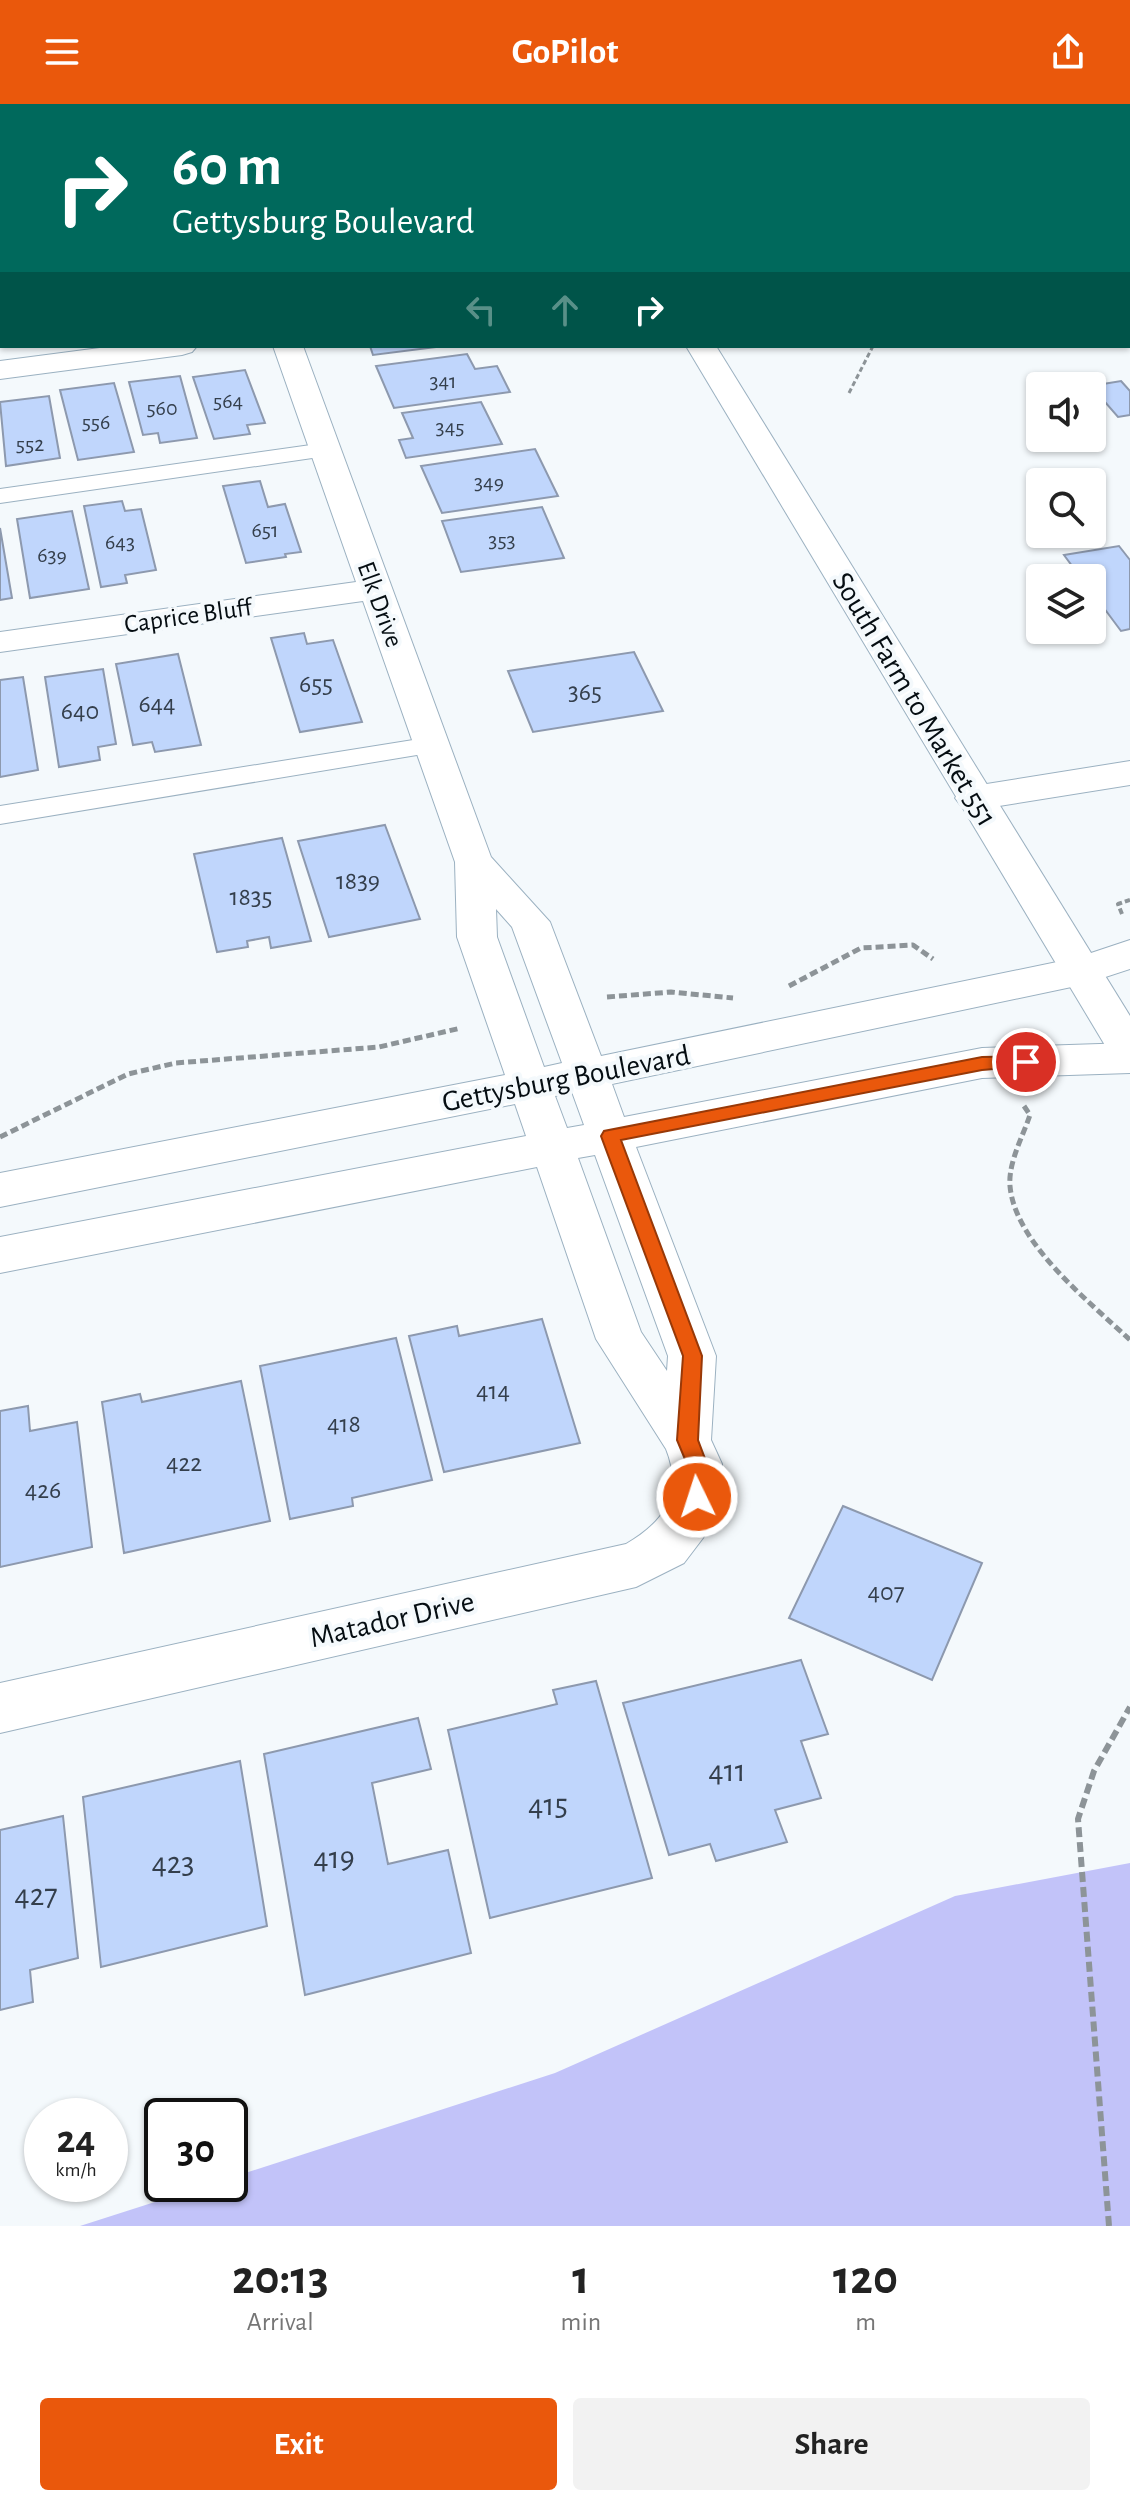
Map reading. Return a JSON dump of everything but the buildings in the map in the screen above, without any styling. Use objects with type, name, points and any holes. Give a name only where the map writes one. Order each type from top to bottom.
[{"type":"street","points":[[0,370],[167,348]]},
{"type":"street","name":"Elk Drive","points":[[289,348],[474,862],[477,937],[552,1148]]},
{"type":"street","name":"South Farm to Market 551","points":[[702,348],[943,739],[974,798],[1130,1051]]},
{"type":"street","name":"Caprice Bluff","points":[[0,642],[375,589]]},
{"type":"street","points":[[974,798],[1130,773]]},
{"type":"street","name":"Elk Drive","points":[[474,862],[530,922],[587,1074]]},
{"type":"street","name":"Gettysburg Boulevard","points":[[0,1190],[587,1074],[1081,971],[1130,954]]},
{"type":"street","points":[[0,1255],[982,1063],[1130,1058]]},
{"type":"street","name":"Matador Drive","points":[[587,1074],[692,1356],[687,1440]]},
{"type":"street","name":"Matador Drive","points":[[0,1708],[636,1564],[666,1547],[685,1523],[697,1497],[697,1464],[687,1440],[620,1339],[552,1148]]},
{"type":"lane","points":[[0,496],[325,450]]},
{"type":"lane","points":[[0,815],[432,745]]},
{"type":"path","points":[[849,393],[872,348]]},
{"type":"path","points":[[1118,904],[1130,900]]},
{"type":"path","points":[[999,1063],[1030,1115],[1010,1186],[1021,1219],[1037,1247],[1130,1340]]},
{"type":"path","points":[[1109,2226],[1078,1819],[1094,1771],[1130,1707]]},
{"type":"shaded area","points":[[1130,1863],[1130,2226],[80,2226],[155,2202],[248,2202],[248,2172],[555,2073],[955,1896]]},
{"type":"route","points":[[697,1497],[697,1464],[687,1440],[692,1356],[610,1136],[982,1063],[1026,1062]]}]
